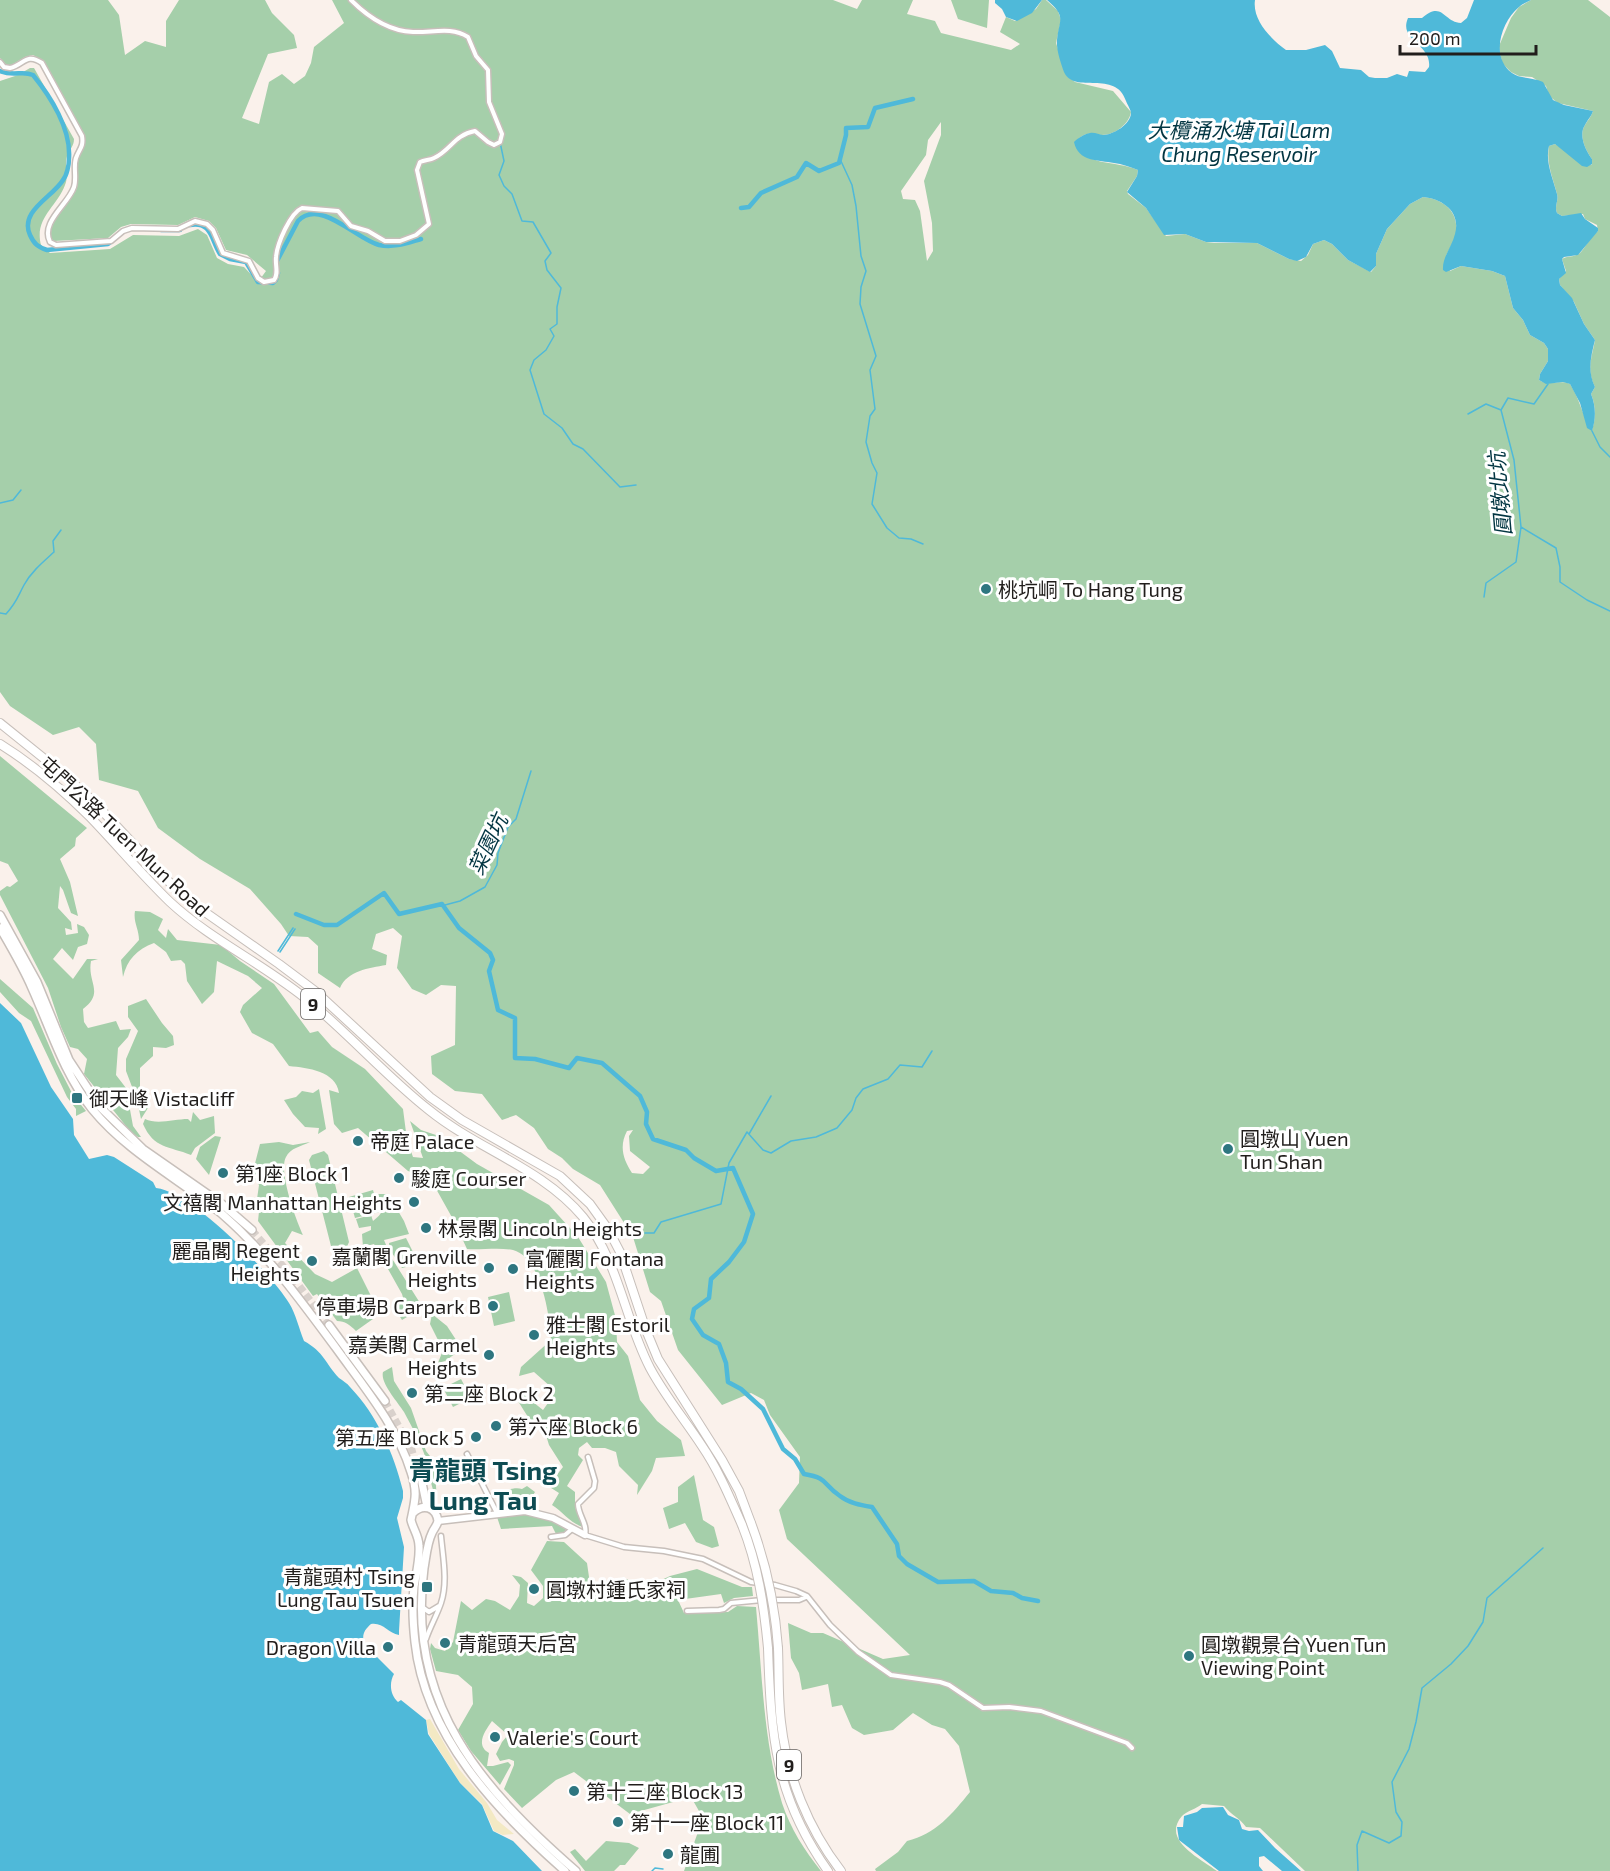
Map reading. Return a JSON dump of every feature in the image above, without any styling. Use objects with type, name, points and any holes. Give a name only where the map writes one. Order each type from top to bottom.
[{"type":"highway","name":"屯門公路 Tuen Mun Road","points":[[0,723],[62,772],[192,903],[315,991],[430,1097],[474,1127],[560,1176],[590,1204],[608,1228],[620,1252],[658,1359],[722,1460],[751,1522],[770,1586],[778,1648],[781,1723],[791,1773],[811,1823],[841,1871]]},
{"type":"highway","name":"屯門公路 Tuen Mun Road","points":[[0,744],[54,784],[88,815],[171,902],[193,921],[308,1001],[431,1112],[474,1141],[541,1179],[573,1207],[595,1232],[606,1252],[636,1336],[650,1367],[725,1484],[742,1525],[758,1575],[764,1607],[771,1721],[779,1768],[798,1820],[828,1871]]},
{"type":"main road","points":[[0,915],[37,982],[69,1060],[100,1107],[143,1149],[222,1204],[252,1230]]},
{"type":"main road","points":[[0,928],[30,982],[60,1059],[90,1106],[106,1125],[129,1146],[221,1214],[260,1251],[295,1293],[373,1400],[400,1444],[412,1473],[416,1498],[412,1524],[420,1547],[413,1596],[414,1632],[421,1677],[432,1707],[447,1738],[476,1778],[515,1823],[565,1871]]},
{"type":"main road","points":[[329,1325],[385,1401]]},
{"type":"main road","points":[[422,1482],[427,1507]]},
{"type":"main road","points":[[413,1513],[420,1508],[427,1507],[435,1512],[438,1521],[432,1532],[424,1570],[421,1606],[424,1648],[435,1694],[450,1728],[461,1747],[498,1794],[535,1834],[576,1871]]},
{"type":"main road","points":[[416,1531],[424,1534],[432,1532]]},
{"type":"street","points":[[0,62],[4,67],[10,68],[30,58],[42,63],[82,136],[82,148],[75,159],[75,185],[51,222],[47,236],[50,242],[56,245],[111,241],[123,231],[132,228],[178,229],[194,221],[200,222],[213,230],[223,253],[249,261],[258,278],[264,282],[274,280],[277,275],[277,252],[289,221],[298,209],[335,210],[342,213],[351,226],[368,231],[386,241],[400,241],[416,235],[429,224],[417,170],[420,162],[434,158],[459,137],[470,132],[475,131],[492,144],[498,144],[501,140],[500,126],[489,102],[487,67],[476,56],[468,37],[451,30],[411,32],[397,29],[370,18],[351,0]]},
{"type":"street","points":[[364,1372],[363,1380],[373,1400]]},
{"type":"street","points":[[467,1454],[497,1513]]},
{"type":"street","points":[[585,1535],[587,1529],[580,1516],[578,1504],[594,1488],[595,1481],[588,1457]]},
{"type":"street","points":[[438,1521],[515,1510],[535,1512],[553,1518],[585,1535],[624,1547],[644,1551],[664,1551],[703,1559],[751,1582],[783,1587],[807,1596],[830,1625],[858,1652],[891,1675],[949,1685],[983,1708],[1009,1707],[1041,1711],[1126,1743],[1132,1748]]},
{"type":"street","points":[[551,1537],[565,1535],[572,1529]]},
{"type":"street","points":[[424,1648],[441,1603],[444,1578],[440,1539]]},
{"type":"street","points":[[687,1611],[719,1610],[731,1603],[740,1602],[799,1600],[807,1596]]},
{"type":"street","points":[[421,1606],[429,1612],[441,1603]]},
{"type":"green space","points":[[0,0],[108,0],[119,15],[125,55],[145,41],[166,47],[166,21],[179,0],[265,0],[272,13],[294,35],[297,48],[268,54],[242,118],[259,124],[269,82],[282,74],[294,84],[305,76],[311,63],[314,47],[344,23],[332,0],[833,0],[857,9],[862,0],[913,0],[907,14],[935,21],[941,33],[1011,50],[1020,44],[1000,32],[1006,17],[1015,21],[1036,9],[1042,0],[1046,0],[1058,11],[1061,20],[1056,43],[1067,76],[1075,82],[1113,91],[1131,112],[1124,125],[1116,131],[1107,135],[1082,136],[1075,142],[1079,150],[1085,156],[1101,162],[1138,170],[1137,176],[1127,191],[1128,194],[1146,208],[1166,236],[1185,234],[1214,243],[1257,243],[1289,259],[1301,261],[1308,255],[1313,244],[1324,240],[1332,244],[1348,260],[1371,272],[1376,266],[1376,254],[1387,229],[1410,204],[1423,197],[1437,200],[1448,207],[1455,218],[1455,236],[1446,256],[1450,271],[1461,266],[1492,271],[1505,276],[1513,308],[1523,320],[1530,335],[1544,343],[1548,349],[1548,361],[1539,380],[1547,383],[1570,384],[1592,430],[1595,412],[1591,394],[1595,387],[1590,369],[1595,340],[1584,324],[1574,302],[1560,285],[1559,279],[1566,271],[1562,259],[1579,254],[1598,231],[1597,225],[1585,219],[1583,214],[1562,216],[1557,213],[1557,197],[1548,152],[1549,146],[1555,144],[1591,165],[1592,159],[1585,147],[1582,133],[1593,111],[1558,103],[1549,96],[1546,86],[1532,77],[1519,76],[1511,72],[1502,63],[1499,46],[1511,18],[1519,7],[1531,0],[1588,0],[1610,17],[1610,1871],[1305,1871],[1260,1828],[1246,1827],[1224,1806],[1202,1804],[1182,1816],[1176,1833],[1185,1848],[1217,1871],[876,1871],[875,1869],[898,1852],[907,1841],[927,1833],[943,1822],[970,1792],[959,1746],[945,1729],[932,1725],[913,1713],[893,1730],[864,1735],[852,1728],[842,1705],[832,1707],[828,1684],[802,1690],[799,1673],[791,1658],[788,1623],[811,1633],[823,1633],[883,1659],[910,1655],[787,1539],[779,1510],[799,1483],[800,1457],[770,1415],[764,1400],[751,1393],[722,1405],[678,1350],[661,1301],[650,1292],[633,1237],[600,1185],[573,1169],[548,1149],[534,1128],[516,1115],[502,1120],[482,1094],[455,1091],[432,1074],[431,1056],[455,1045],[456,986],[441,985],[426,995],[412,989],[397,968],[402,936],[393,928],[376,934],[372,949],[387,955],[386,965],[353,974],[343,982],[340,988],[318,973],[318,946],[308,937],[289,936],[250,889],[200,859],[158,828],[138,791],[99,780],[96,744],[79,727],[53,735],[10,706],[0,692],[0,81],[34,68],[74,139],[66,159],[65,185],[41,227],[41,245],[50,253],[110,249],[133,235],[179,236],[198,229],[207,235],[217,258],[228,264],[244,267],[258,282],[266,271],[247,255],[226,250],[216,228],[209,221],[195,217],[178,225],[131,224],[121,227],[108,238],[54,241],[51,239],[55,219],[73,196],[77,187],[78,164],[84,147],[84,135],[44,61],[33,55],[10,66],[0,58]],"holes":[[[941,122],[941,135],[924,181],[932,223],[933,251],[927,261],[920,211],[915,200],[903,199],[901,191],[926,155],[928,140]],[[633,1130],[629,1136],[630,1151],[650,1167],[643,1174],[632,1173],[623,1152],[623,1142],[627,1131]]]},
{"type":"green space","points":[[951,0],[989,0],[987,28],[958,19]]},
{"type":"green space","points":[[0,756],[87,828],[76,838],[75,846],[60,859],[70,882],[78,916],[71,913],[60,886],[58,908],[71,922],[72,930],[65,928],[66,935],[78,933],[77,924],[84,927],[89,935],[87,944],[78,947],[73,960],[62,948],[53,959],[73,979],[87,959],[98,959],[91,961],[94,992],[93,997],[83,1009],[84,1022],[88,1028],[116,1021],[120,1030],[131,1029],[128,1037],[118,1048],[116,1075],[126,1088],[133,1126],[141,1137],[130,1131],[84,1074],[87,1059],[78,1049],[70,1047],[48,988],[0,895],[0,891],[18,881],[8,864],[0,861]]},
{"type":"green space","points":[[135,911],[150,912],[163,919],[158,930],[166,938],[168,929],[177,940],[221,945],[274,984],[310,1033],[318,1031],[332,1047],[365,1069],[403,1109],[407,1140],[413,1157],[423,1158],[410,1121],[421,1130],[439,1136],[477,1164],[549,1205],[578,1237],[606,1282],[616,1319],[617,1342],[628,1356],[640,1400],[657,1421],[681,1440],[685,1456],[656,1458],[652,1471],[637,1495],[638,1485],[619,1466],[616,1452],[605,1448],[592,1448],[587,1442],[579,1448],[578,1455],[583,1460],[567,1486],[575,1492],[575,1507],[583,1527],[574,1523],[552,1505],[559,1493],[548,1486],[563,1467],[549,1445],[545,1432],[528,1417],[511,1390],[518,1390],[543,1410],[553,1396],[551,1387],[534,1372],[519,1376],[521,1367],[551,1340],[546,1303],[531,1264],[523,1255],[513,1250],[467,1249],[430,1178],[408,1171],[358,1128],[342,1133],[334,1124],[329,1090],[339,1093],[333,1080],[320,1072],[289,1066],[273,1044],[252,1033],[240,1012],[243,1005],[262,988],[248,976],[217,961],[214,992],[202,1004],[187,981],[185,964],[181,960],[171,961],[166,952],[154,943],[143,948],[134,956],[127,965],[123,977],[121,960],[139,940]]},
{"type":"green space","points":[[0,979],[33,1008],[57,1064],[73,1095],[86,1111],[76,1116],[76,1109],[67,1097],[31,1021],[19,1013],[0,992]]},
{"type":"green space","points":[[146,999],[173,1036],[174,1045],[166,1048],[153,1047],[153,1056],[140,1068],[140,1092],[147,1097],[148,1108],[141,1119],[137,1100],[126,1071],[126,1059],[138,1031],[128,1017],[128,1006]]},
{"type":"green space","points":[[319,1089],[326,1129],[318,1134],[319,1128],[305,1127],[284,1100],[296,1097],[302,1091],[313,1093]]},
{"type":"green space","points":[[193,1112],[200,1120],[214,1116],[215,1133],[195,1148],[191,1155],[157,1142],[143,1124],[145,1119],[160,1122],[188,1119],[191,1122]]},
{"type":"green space","points":[[215,1136],[221,1137],[209,1175],[196,1159],[200,1147]]},
{"type":"green space","points":[[279,1142],[293,1145],[310,1142],[290,1151],[284,1164],[289,1196],[303,1235],[292,1231],[285,1243],[315,1274],[332,1282],[357,1268],[380,1314],[356,1331],[347,1324],[337,1321],[317,1294],[313,1296],[258,1221],[259,1185],[252,1175],[260,1144]]},
{"type":"green space","points":[[324,1151],[328,1155],[349,1242],[346,1249],[335,1251],[331,1246],[309,1160],[312,1155]]},
{"type":"green space","points":[[373,1190],[379,1212],[355,1218],[349,1197]]},
{"type":"green space","points":[[378,1194],[388,1194],[409,1234],[384,1240],[391,1257],[420,1303],[412,1308],[407,1307],[412,1314],[402,1320],[394,1307],[404,1301],[402,1294],[374,1244],[363,1247],[362,1234],[371,1230],[371,1226],[359,1228],[356,1219],[371,1215],[373,1221],[380,1215],[382,1206]]},
{"type":"green space","points":[[406,1238],[415,1256],[410,1266],[402,1268],[390,1250],[389,1243]]},
{"type":"green space","points":[[509,1292],[515,1321],[494,1326],[488,1297]]},
{"type":"green space","points":[[432,1314],[447,1326],[462,1349],[438,1363],[443,1350],[430,1324]]},
{"type":"green space","points":[[392,1367],[394,1381],[411,1408],[426,1451],[434,1461],[437,1499],[419,1441],[384,1381],[383,1372]]},
{"type":"green space","points":[[461,1379],[471,1398],[453,1407],[443,1388]]},
{"type":"green space","points":[[694,1475],[703,1520],[714,1527],[719,1546],[712,1548],[696,1542],[685,1523],[669,1529],[663,1508],[678,1502],[678,1487]]},
{"type":"green space","points":[[527,1486],[535,1492],[529,1502],[502,1503],[499,1493]]},
{"type":"green space","points":[[520,1513],[550,1519],[568,1531],[556,1534],[552,1526],[501,1529],[497,1517]]},
{"type":"green space","points":[[547,1541],[564,1542],[587,1563],[592,1598],[612,1583],[627,1579],[635,1587],[639,1581],[655,1583],[670,1576],[697,1569],[742,1587],[752,1587],[753,1596],[734,1598],[724,1603],[721,1594],[678,1600],[684,1613],[728,1612],[737,1606],[756,1607],[764,1706],[776,1779],[789,1821],[821,1871],[684,1871],[703,1818],[691,1797],[630,1814],[574,1772],[556,1780],[522,1808],[504,1789],[514,1761],[509,1759],[500,1761],[496,1754],[508,1735],[492,1721],[482,1742],[489,1753],[487,1766],[508,1762],[511,1765],[500,1785],[471,1751],[458,1730],[473,1704],[472,1687],[458,1675],[436,1671],[430,1649],[431,1643],[435,1648],[445,1651],[453,1642],[461,1601],[472,1610],[486,1599],[495,1601],[510,1610],[519,1596],[520,1585],[512,1575],[521,1577],[528,1583],[527,1603],[534,1606],[543,1598],[543,1586],[531,1570]]},
{"type":"green space","points":[[606,1841],[629,1843],[639,1848],[625,1865],[620,1865],[614,1871],[585,1871],[570,1852],[575,1849],[586,1861]]},
{"type":"sand","points":[[430,1719],[459,1769],[487,1803],[497,1820],[514,1834],[503,1835],[494,1831],[482,1804],[460,1783],[429,1734],[426,1720]]},
{"type":"water","points":[[995,0],[1042,0],[1032,13],[1017,21],[1006,17]]},
{"type":"water","name":"大欖涌水塘 Tai Lam Chung Reservoir","points":[[1047,0],[1255,0],[1256,15],[1260,22],[1269,35],[1286,50],[1306,50],[1325,45],[1332,51],[1340,68],[1361,70],[1369,77],[1387,78],[1397,74],[1407,77],[1409,71],[1425,72],[1429,67],[1426,53],[1407,32],[1408,18],[1422,18],[1429,13],[1439,11],[1455,22],[1461,23],[1467,18],[1474,0],[1531,0],[1513,13],[1503,30],[1500,49],[1505,66],[1515,75],[1543,82],[1553,100],[1564,105],[1593,111],[1582,133],[1592,164],[1587,167],[1582,166],[1555,144],[1549,146],[1548,152],[1557,197],[1557,213],[1562,216],[1581,213],[1585,219],[1598,228],[1578,255],[1562,259],[1566,273],[1559,279],[1560,285],[1572,298],[1584,324],[1595,340],[1590,364],[1595,387],[1591,394],[1595,412],[1592,431],[1587,428],[1580,403],[1570,384],[1563,382],[1546,384],[1539,380],[1548,361],[1548,349],[1544,343],[1530,335],[1523,320],[1513,308],[1505,276],[1492,271],[1461,266],[1446,272],[1443,270],[1456,226],[1453,213],[1437,201],[1423,197],[1410,204],[1387,229],[1376,254],[1376,266],[1370,272],[1348,260],[1332,244],[1324,240],[1313,244],[1306,257],[1297,261],[1257,243],[1206,242],[1185,234],[1164,235],[1146,208],[1127,192],[1138,170],[1084,157],[1076,149],[1074,142],[1083,135],[1092,133],[1107,135],[1116,131],[1128,121],[1131,112],[1121,92],[1114,86],[1076,82],[1069,79],[1064,72],[1057,44],[1060,18],[1057,10]]},
{"type":"water","points":[[0,1003],[21,1023],[51,1087],[73,1119],[74,1135],[89,1159],[107,1155],[114,1157],[153,1182],[156,1188],[189,1203],[228,1235],[279,1289],[296,1317],[304,1341],[320,1354],[334,1373],[360,1398],[376,1422],[395,1463],[403,1491],[397,1518],[404,1547],[399,1635],[379,1625],[371,1624],[364,1633],[365,1645],[394,1674],[391,1689],[395,1699],[398,1702],[401,1700],[426,1720],[428,1734],[460,1783],[482,1805],[493,1831],[513,1841],[542,1871],[0,1871]]},
{"type":"water","points":[[1223,1807],[1228,1815],[1239,1820],[1242,1829],[1258,1830],[1301,1871],[1282,1871],[1264,1856],[1259,1857],[1259,1866],[1263,1871],[1219,1871],[1179,1840],[1177,1827],[1183,1827],[1184,1816],[1202,1808]]},
{"type":"waterway","points":[[0,71],[33,75],[53,103],[67,136],[69,147],[67,173],[29,219],[28,226],[33,241],[47,250],[108,244],[112,241]]},
{"type":"waterway","points":[[741,208],[749,207],[761,193],[797,177],[806,163],[819,171],[839,163],[846,128],[868,127],[875,108],[913,99]]},
{"type":"waterway","points":[[500,142],[504,161],[499,175],[504,186],[512,194],[522,221],[533,222],[551,253],[545,261],[547,270],[561,288],[557,307],[557,324],[550,329],[554,336],[546,350],[534,360],[530,370],[544,414],[562,428],[573,444],[583,449],[620,487],[636,485]]},
{"type":"waterway","points":[[840,159],[852,185],[856,206],[861,256],[866,271],[861,287],[860,304],[876,356],[870,370],[875,409],[870,416],[866,442],[877,473],[872,504],[887,528],[899,538],[911,539],[923,544]]},
{"type":"waterway","points":[[277,261],[298,221],[307,215],[317,214],[327,217],[379,245],[395,245],[421,239]]},
{"type":"waterway","points":[[190,225],[203,226],[207,229],[220,254],[230,259],[246,262],[258,282],[273,283],[278,273]]},
{"type":"waterway","points":[[161,230],[180,230]]},
{"type":"waterway","points":[[1468,414],[1486,404],[1501,410],[1508,398],[1534,404],[1548,384]]},
{"type":"waterway","name":"圓墩北坑","points":[[1484,597],[1486,583],[1516,562],[1521,527],[1514,460],[1501,410]]},
{"type":"waterway","points":[[1592,431],[1600,447],[1610,457]]},
{"type":"waterway","points":[[0,503],[13,500],[21,490]]},
{"type":"waterway","points":[[1521,527],[1556,548],[1560,582],[1587,600],[1610,611]]},
{"type":"waterway","points":[[0,613],[6,614],[30,576],[54,552],[53,541],[61,530]]},
{"type":"waterway","name":"菜園坑","points":[[445,905],[460,901],[485,887],[497,865],[498,853],[508,827],[516,819],[531,771]]},
{"type":"waterway","points":[[296,914],[324,925],[337,925],[384,893],[399,914],[442,904],[459,928],[490,953],[493,960],[489,971],[498,1010],[515,1018],[515,1058],[535,1059],[569,1068],[577,1058],[602,1063],[640,1096],[647,1112],[646,1124],[653,1139],[686,1150],[694,1158],[716,1171],[733,1168],[753,1214],[744,1242],[729,1262],[711,1279],[709,1298],[694,1309],[692,1319],[703,1335],[719,1344],[726,1363],[728,1382],[741,1389],[763,1409],[783,1449],[795,1459],[804,1474],[822,1480],[834,1492],[847,1500],[872,1507],[897,1544],[899,1556],[907,1564],[938,1582],[974,1581],[991,1591],[1013,1593],[1022,1598],[1038,1601]]},
{"type":"waterway","points":[[278,951],[293,928]]},
{"type":"waterway","points":[[280,952],[295,929]]},
{"type":"waterway","points":[[645,1233],[654,1233],[661,1222],[721,1204],[729,1163],[747,1132],[763,1150],[771,1153],[791,1141],[816,1137],[837,1128],[852,1110],[856,1098],[863,1089],[888,1079],[900,1065],[922,1067],[932,1051]]},
{"type":"waterway","points":[[749,1134],[771,1096]]},
{"type":"waterway","points":[[1358,1871],[1357,1845],[1362,1831],[1389,1843],[1401,1836],[1402,1822],[1396,1812],[1392,1782],[1409,1749],[1422,1688],[1451,1664],[1468,1646],[1483,1622],[1487,1598],[1543,1548]]},
{"type":"waterway","points":[[652,1871],[655,1868],[663,1869]]},
{"type":"tunnel","points":[[252,1230],[295,1280],[329,1325]]},
{"type":"tunnel","points":[[385,1401],[412,1450],[422,1483]]},
{"type":"place","name":"桃坑峒 To Hang Tung","points":[[986,589]]},
{"type":"place","name":"御天峰 Vistacliff","points":[[77,1098]]},
{"type":"place","name":"帝庭 Palace","points":[[358,1141]]},
{"type":"place","name":"圓墩山 Yuen Tun Shan","points":[[1228,1149]]},
{"type":"place","name":"第1座 Block 1","points":[[223,1173]]},
{"type":"place","name":"駿庭 Courser","points":[[399,1178]]},
{"type":"place","name":"文禧閣 Manhattan Heights","points":[[414,1202]]},
{"type":"place","name":"林景閣 Lincoln Heights","points":[[426,1228]]},
{"type":"place","name":"麗晶閣 Regent Heights","points":[[312,1261]]},
{"type":"place","name":"嘉蘭閣 Grenville Heights","points":[[489,1268]]},
{"type":"place","name":"富儷閣 Fontana Heights","points":[[513,1269]]},
{"type":"place","name":"停車場B Carpark B","points":[[493,1306]]},
{"type":"place","name":"雅士閣 Estoril Heights","points":[[534,1335]]},
{"type":"place","name":"嘉美閣 Carmel Heights","points":[[489,1355]]},
{"type":"place","name":"第二座 Block 2","points":[[412,1393]]},
{"type":"place","name":"第六座 Block 6","points":[[496,1426]]},
{"type":"place","name":"第五座 Block 5","points":[[476,1437]]},
{"type":"place","name":"青龍頭村 Tsing Lung Tau Tsuen","points":[[427,1587]]},
{"type":"place","name":"圓墩村鍾氏家祠","points":[[534,1589]]},
{"type":"place","name":"青龍頭天后宮","points":[[445,1643]]},
{"type":"place","name":"Dragon Villa","points":[[388,1647]]},
{"type":"place","name":"圓墩觀景台 Yuen Tun Viewing Point","points":[[1189,1656]]},
{"type":"place","name":"Valerie's Court","points":[[495,1737]]},
{"type":"place","name":"第十三座 Block 13","points":[[574,1791]]},
{"type":"place","name":"第十一座 Block 11","points":[[618,1822]]},
{"type":"place","name":"龍圃","points":[[668,1854]]},
{"type":"district","name":"青龍頭 Tsing Lung Tau","points":[[483,1484]]}]
